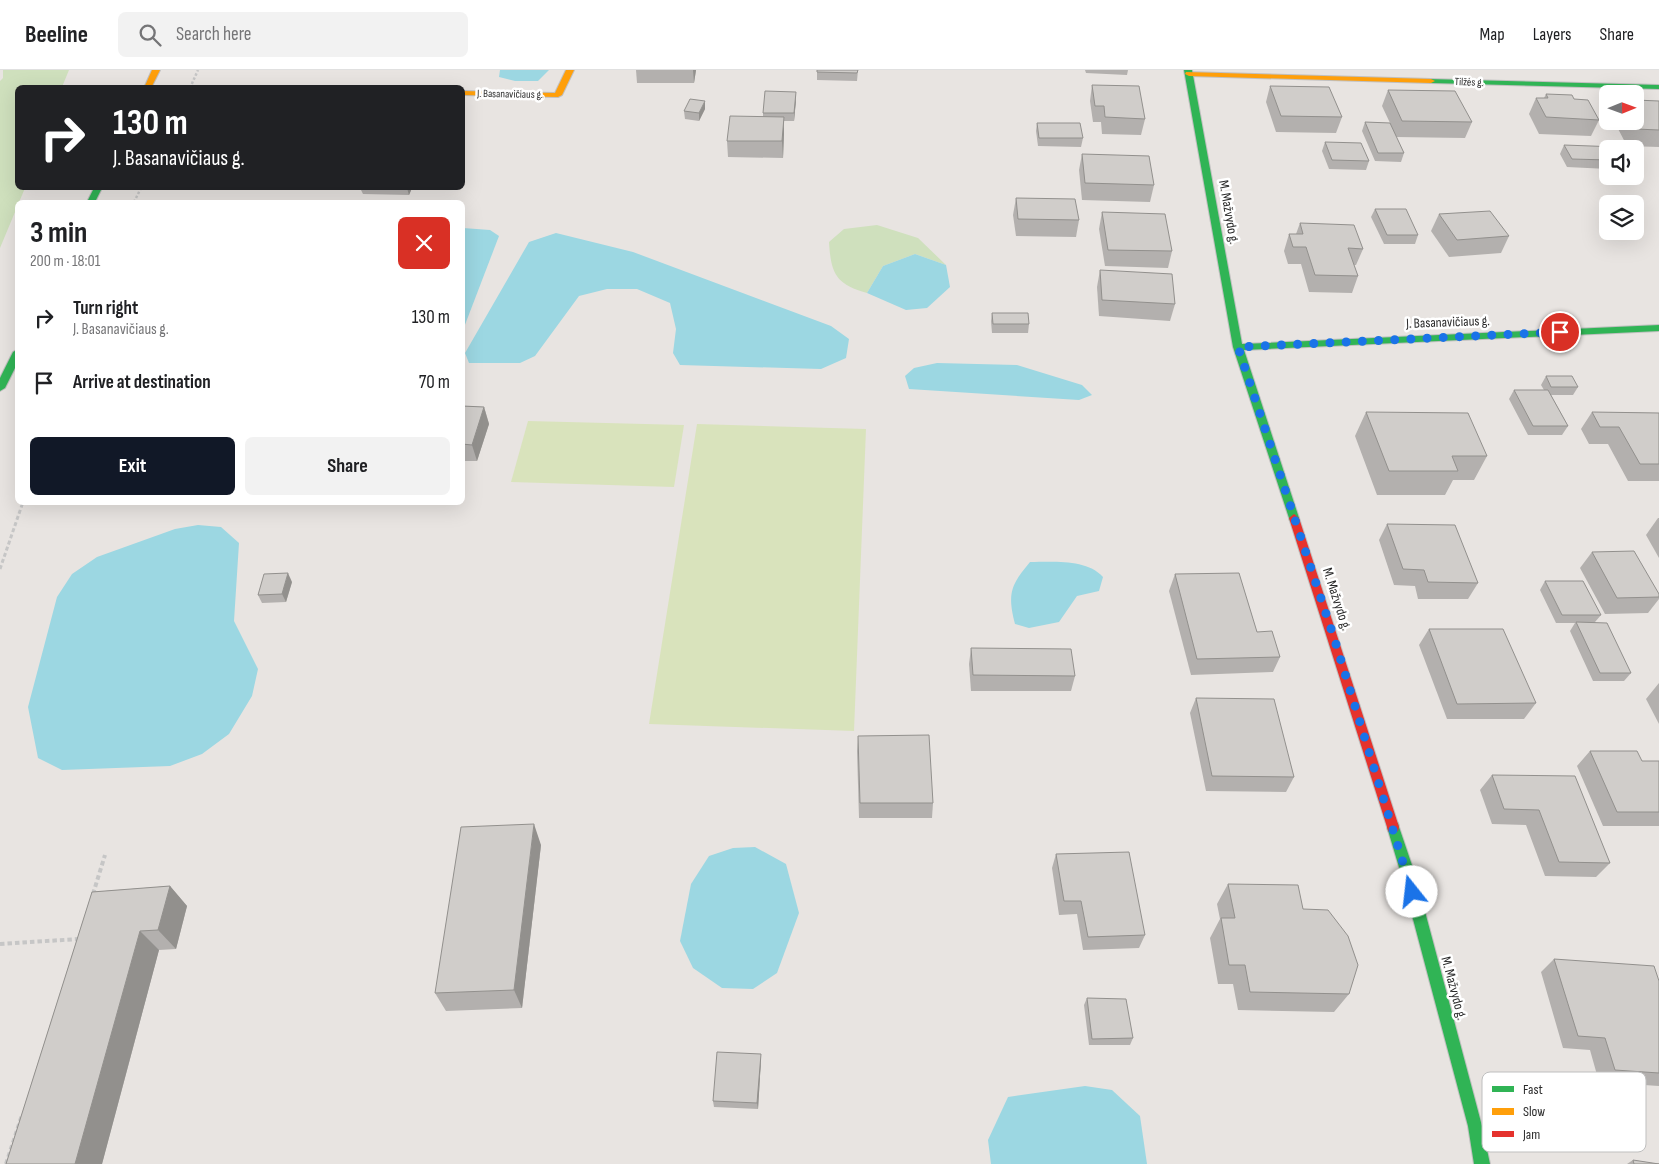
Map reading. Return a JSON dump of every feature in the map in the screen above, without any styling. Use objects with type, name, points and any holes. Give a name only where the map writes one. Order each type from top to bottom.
[{"type":"street","points":[[148,85],[156,70]]},
{"type":"street","name":"J. Basanavičiaus g.","points":[[465,93],[558,95],[570,70]]},
{"type":"street","name":"Tilžės g.","points":[[1188,72],[1659,87]]},
{"type":"street","name":"M. Mažvydo g.","points":[[1188,72],[1238,347],[1335,641],[1408,874],[1475,1126],[1482,1164]]},
{"type":"street","name":"J. Basanavičiaus g.","points":[[1238,347],[1659,328]]},
{"type":"street","points":[[0,388],[15,358]]},
{"type":"path","points":[[191,85],[198,70]]},
{"type":"path","points":[[0,569],[22,505]]},
{"type":"path","points":[[90,902],[105,855]]},
{"type":"path","points":[[75,948],[81,930]]},
{"type":"path","points":[[0,944],[78,939]]},
{"type":"path","points":[[6,1164],[24,1108]]},
{"type":"green space","points":[[3,70],[69,70],[63,85],[15,85],[15,190],[24,190],[20,200],[15,200],[15,212],[0,248],[0,81],[3,78]]},
{"type":"green space","points":[[877,225],[918,238],[946,265],[915,254],[883,266],[867,293],[848,286],[841,281],[833,269],[829,242],[844,229]]},
{"type":"green space","points":[[528,421],[684,425],[674,487],[511,482]]},
{"type":"green space","points":[[697,424],[866,429],[854,731],[649,724]]},
{"type":"water","points":[[500,70],[549,70],[538,81],[515,81],[499,77]]},
{"type":"water","points":[[465,228],[490,230],[499,236],[465,325]]},
{"type":"water","points":[[556,233],[633,252],[831,326],[849,339],[846,358],[821,369],[680,365],[673,353],[676,329],[670,303],[637,289],[607,289],[579,296],[535,356],[520,363],[469,363],[465,353],[529,242]]},
{"type":"water","points":[[915,254],[946,265],[950,287],[927,308],[906,310],[867,293],[883,266]]},
{"type":"water","points":[[937,363],[1017,365],[1082,385],[1092,395],[1079,400],[909,389],[905,376],[914,368]]},
{"type":"water","points":[[198,525],[221,527],[239,543],[234,621],[258,669],[252,696],[229,734],[202,754],[170,766],[62,770],[38,758],[28,707],[57,597],[72,574],[97,557],[175,529]]},
{"type":"water","points":[[1030,562],[1059,562],[1088,567],[1103,577],[1099,591],[1077,596],[1059,622],[1029,628],[1015,624],[1011,604],[1012,590]]},
{"type":"water","points":[[755,847],[786,864],[799,913],[777,973],[753,989],[722,988],[693,968],[680,941],[691,884],[709,856],[733,848]]},
{"type":"water","points":[[1085,1086],[1112,1090],[1140,1116],[1147,1164],[991,1164],[988,1140],[1008,1097]]},
{"type":"building","points":[[817,70],[858,70],[857,73],[817,72]]},
{"type":"building","points":[[1092,85],[1139,86],[1145,119],[1105,117],[1104,106],[1095,106]]},
{"type":"building","points":[[1270,86],[1329,87],[1342,117],[1281,116]]},
{"type":"building","points":[[1388,90],[1455,91],[1472,122],[1402,121]]},
{"type":"building","points":[[765,91],[796,92],[794,113],[763,113]]},
{"type":"building","points":[[1546,94],[1572,95],[1574,99],[1588,100],[1599,120],[1546,117],[1536,98],[1548,98]]},
{"type":"building","points":[[690,99],[705,101],[699,113],[684,111]]},
{"type":"building","points":[[1644,100],[1659,101],[1659,130],[1644,129]]},
{"type":"building","points":[[730,116],[784,117],[782,141],[727,141]]},
{"type":"building","points":[[1365,122],[1390,123],[1404,153],[1378,153]]},
{"type":"building","points":[[1037,123],[1080,123],[1083,138],[1039,138]]},
{"type":"building","points":[[1325,142],[1361,143],[1369,161],[1332,160]]},
{"type":"building","points":[[1564,145],[1599,146],[1599,160],[1572,159]]},
{"type":"building","points":[[1082,154],[1149,156],[1154,185],[1085,183]]},
{"type":"building","points":[[1016,198],[1075,199],[1079,220],[1018,219]]},
{"type":"building","points":[[1375,209],[1406,209],[1418,235],[1387,235]]},
{"type":"building","points":[[1490,211],[1509,236],[1457,240],[1439,214]]},
{"type":"building","points":[[1102,212],[1165,214],[1172,251],[1108,250]]},
{"type":"building","points":[[1300,223],[1354,225],[1363,249],[1348,248],[1358,276],[1315,275],[1306,247],[1293,247],[1289,234],[1303,234]]},
{"type":"building","points":[[1100,270],[1172,274],[1175,304],[1102,300]]},
{"type":"building","points":[[992,313],[1028,313],[1029,324],[993,324]]},
{"type":"building","points":[[1546,376],[1572,376],[1578,387],[1551,387]]},
{"type":"building","points":[[1514,390],[1548,390],[1568,426],[1533,426]]},
{"type":"building","points":[[465,406],[484,407],[472,445],[465,444]]},
{"type":"building","points":[[1366,412],[1468,413],[1487,456],[1452,456],[1458,471],[1389,471]]},
{"type":"building","points":[[1592,412],[1659,413],[1659,464],[1640,464],[1619,427],[1600,427]]},
{"type":"building","points":[[1387,524],[1455,525],[1478,583],[1428,582],[1424,570],[1403,569]]},
{"type":"building","points":[[1634,551],[1659,597],[1617,598],[1592,552]]},
{"type":"building","points":[[288,573],[282,594],[258,595],[264,574]]},
{"type":"building","points":[[1239,573],[1257,632],[1272,631],[1280,657],[1197,659],[1175,574]]},
{"type":"building","points":[[1545,581],[1583,581],[1601,615],[1562,615]]},
{"type":"building","points":[[1576,622],[1607,623],[1631,673],[1600,673]]},
{"type":"building","points":[[1429,629],[1503,629],[1536,703],[1457,704]]},
{"type":"building","points":[[971,648],[1071,649],[1075,676],[973,675]]},
{"type":"building","points":[[1196,698],[1274,699],[1294,777],[1212,776]]},
{"type":"building","points":[[929,735],[933,803],[860,803],[858,736]]},
{"type":"building","points":[[1590,751],[1637,751],[1642,761],[1659,761],[1659,812],[1617,812]]},
{"type":"building","points":[[1492,775],[1575,776],[1610,863],[1559,862],[1539,810],[1504,809]]},
{"type":"building","points":[[534,824],[514,990],[435,993],[461,827]]},
{"type":"building","points":[[1129,852],[1145,935],[1088,937],[1081,901],[1064,901],[1056,854]]},
{"type":"building","points":[[1228,884],[1298,885],[1303,909],[1328,910],[1348,936],[1358,965],[1349,994],[1250,992],[1245,965],[1229,965],[1221,918],[1235,918]]},
{"type":"building","points":[[170,886],[158,930],[140,931],[75,1164],[6,1164],[92,892]]},
{"type":"building","points":[[1554,959],[1654,966],[1659,981],[1659,1073],[1615,1070],[1605,1038],[1578,1036]]},
{"type":"building","points":[[1087,998],[1126,999],[1133,1038],[1092,1039]]},
{"type":"building","points":[[717,1052],[761,1054],[757,1103],[713,1101]]},
{"type":"building","points":[[1633,1160],[1659,1164],[1634,1164]]},
{"type":"traffic: fast","points":[[1188,70],[1238,347],[1294,518]]},
{"type":"traffic: fast","points":[[1431,81],[1659,87]]},
{"type":"traffic: fast","points":[[92,200],[97,190]]},
{"type":"traffic: fast","points":[[1238,347],[1659,328]]},
{"type":"traffic: fast","points":[[0,388],[15,358]]},
{"type":"traffic: fast","points":[[1393,827],[1408,874],[1475,1126],[1482,1164]]},
{"type":"traffic: slow","points":[[148,85],[156,70]]},
{"type":"traffic: slow","points":[[465,93],[558,95],[570,70]]},
{"type":"traffic: slow","points":[[1189,74],[1431,81]]},
{"type":"traffic: jam","points":[[1294,518],[1393,827]]},
{"type":"route","points":[[1412,892],[1335,641],[1238,347],[1560,332]]}]
